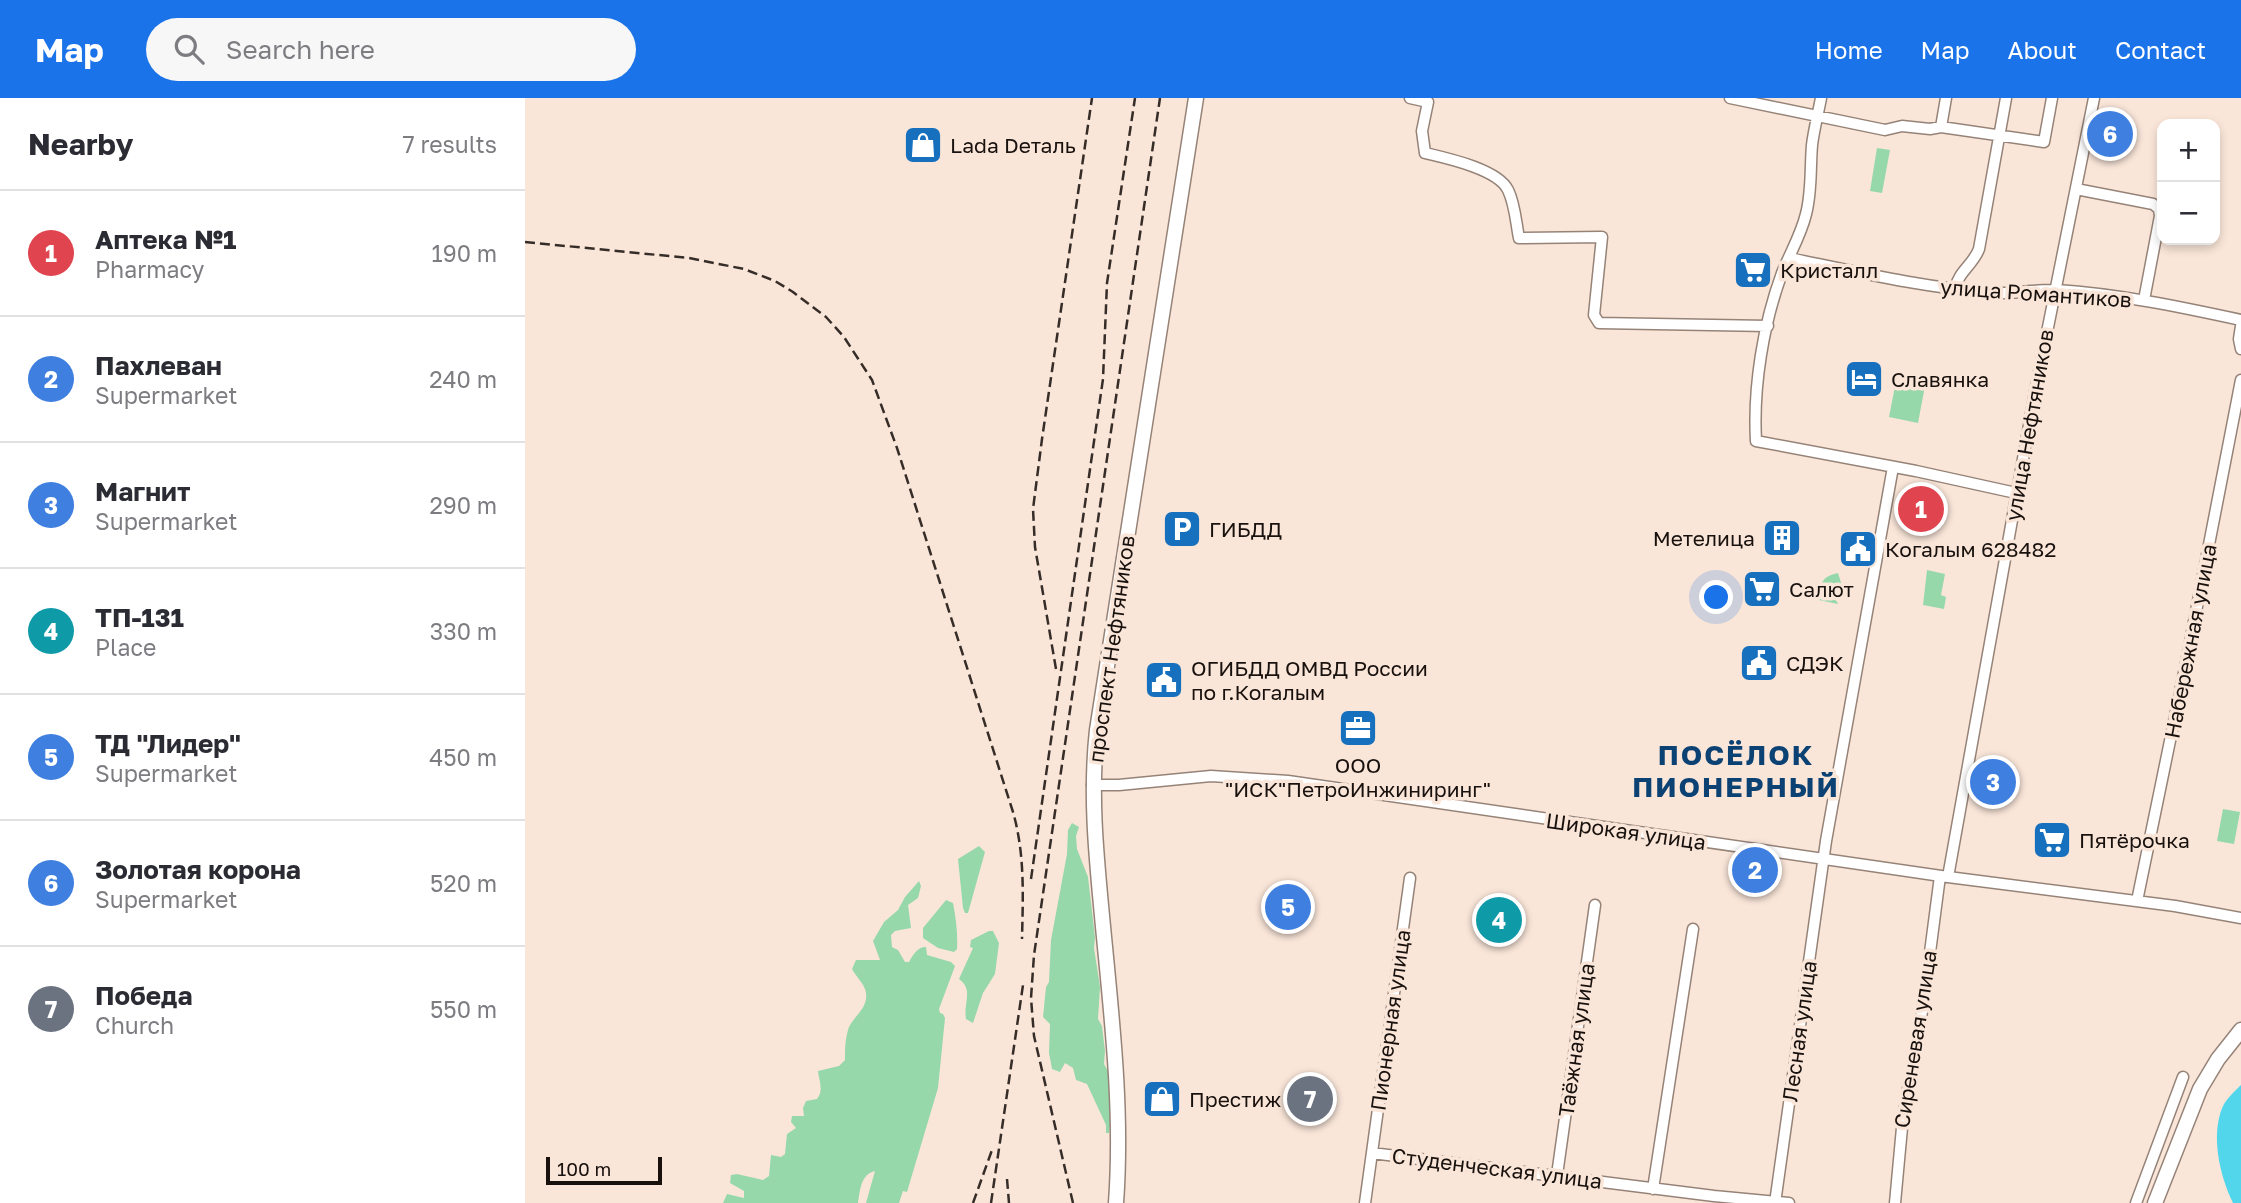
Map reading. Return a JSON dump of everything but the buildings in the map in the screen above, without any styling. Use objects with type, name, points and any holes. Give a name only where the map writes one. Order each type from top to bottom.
[{"type":"main road","name":"проспект Нефтяников","points":[[1116,1203],[1117,1079],[1094,827],[1093,785],[1099,719],[1196,98]]},
{"type":"main road","points":[[2155,1203],[2200,1089],[2218,1059],[2241,1030]]},
{"type":"main road","points":[[2163,1203],[2204,1099],[2224,1063],[2241,1042]]},
{"type":"street","points":[[1410,98],[1428,102],[1423,124],[1425,153],[1489,173],[1503,182],[1510,196],[1519,238],[1602,237],[1594,315],[1599,323],[1768,326]]},
{"type":"street","points":[[1730,98],[1885,130],[1902,126],[1930,129],[1941,127],[2043,142],[2052,98]]},
{"type":"street","points":[[1821,98],[1812,145],[1807,213],[1779,282],[1768,326],[1756,401],[1756,441],[2016,493]]},
{"type":"street","points":[[1941,127],[1947,98]]},
{"type":"street","points":[[1955,289],[1960,274],[1979,249],[2006,98]]},
{"type":"street","name":"улица Нефтяников","points":[[1944,876],[2054,290],[2094,98]]},
{"type":"street","points":[[2077,189],[2153,204],[2159,209],[2160,216],[2144,300]]},
{"type":"street","name":"улица Романтиков","points":[[1789,258],[1955,289],[2007,293],[2054,290],[2144,300],[2241,320]]},
{"type":"street","points":[[2241,326],[2238,339],[2241,349]]},
{"type":"street","name":"Набережная улица","points":[[2137,901],[2241,380]]},
{"type":"street","name":"Лесная улица","points":[[1776,1202],[1823,859],[1893,467]]},
{"type":"street","name":"Широкая улица","points":[[1093,785],[1211,776],[1252,777],[2137,901],[2241,918]]},
{"type":"street","name":"Сиреневая улица","points":[[1895,1203],[1902,1127],[1944,876]]},
{"type":"street","name":"Пионерная улица","points":[[1365,1203],[1410,878]]},
{"type":"street","name":"Таёжная улица","points":[[1557,1175],[1595,905]]},
{"type":"street","points":[[1653,1189],[1693,929]]},
{"type":"street","points":[[2136,1203],[2183,1077]]},
{"type":"street","name":"Студенческая улица","points":[[1372,1153],[1653,1189],[1789,1203]]},
{"type":"green space","points":[[1877,148],[1890,150],[1882,193],[1870,191]]},
{"type":"green space","points":[[1896,381],[1925,386],[1918,423],[1889,417]]},
{"type":"green space","points":[[1927,570],[1945,574],[1941,595],[1946,597],[1944,609],[1923,605]]},
{"type":"green space","points":[[1838,573],[1844,592],[1834,596],[1838,604],[1819,600],[1823,582]]},
{"type":"green space","points":[[2223,809],[2240,812],[2234,844],[2217,841]]},
{"type":"green space","points":[[1072,823],[1079,827],[1076,836],[1077,849],[1088,877],[1100,987],[1098,1019],[1102,1026],[1104,1064],[1108,1071],[1111,1119],[1109,1133],[1106,1133],[1106,1125],[1087,1084],[1076,1080],[1073,1068],[1065,1063],[1060,1072],[1052,1069],[1049,1053],[1050,1024],[1043,1017],[1046,987],[1049,982],[1051,940],[1067,854],[1068,830]]},
{"type":"green space","points":[[979,846],[985,852],[968,913],[965,913],[958,859]]},
{"type":"green space","points":[[919,881],[921,886],[918,898],[908,905],[911,928],[895,931],[891,935],[892,947],[898,950],[905,962],[909,962],[918,950],[926,947],[927,955],[951,962],[955,966],[939,1009],[945,1018],[938,1088],[907,1192],[903,1191],[899,1203],[866,1203],[875,1171],[864,1179],[858,1203],[723,1203],[727,1194],[744,1198],[744,1191],[730,1183],[731,1175],[763,1180],[769,1176],[771,1155],[781,1157],[785,1154],[787,1134],[796,1128],[791,1122],[792,1116],[804,1116],[806,1101],[819,1096],[821,1089],[818,1071],[839,1066],[845,1060],[849,1027],[866,998],[864,987],[852,969],[856,960],[880,960],[873,941],[884,922],[898,910]]},
{"type":"green space","points":[[946,900],[953,903],[955,915],[957,949],[954,952],[938,948],[923,938],[923,928]]},
{"type":"green space","points":[[993,931],[999,943],[995,974],[983,993],[973,1023],[966,1019],[967,992],[959,979],[973,948],[970,947],[971,940]]},
{"type":"water","points":[[2241,1085],[2241,1203],[2233,1203],[2218,1155],[2217,1130],[2223,1106]]},
{"type":"railway","points":[[1056,669],[1035,547],[1033,509],[1092,98]]},
{"type":"railway","points":[[1031,879],[1103,379],[1107,283],[1135,98]]},
{"type":"railway","points":[[1073,1203],[1034,1036],[1031,998],[1034,955],[1160,98]]},
{"type":"railway","points":[[525,242],[689,258],[744,269],[775,281],[793,292],[826,317],[844,337],[872,380],[897,448],[1013,812],[1021,859],[1022,939]]},
{"type":"railway","points":[[991,1203],[1023,985]]},
{"type":"railway","points":[[973,1203],[992,1150]]},
{"type":"railway","points":[[1007,1179],[1009,1203]]},
{"type":"place","name":"Золотая корона","points":[[2110,134]]},
{"type":"place","name":"Lada Dеталь","points":[[923,145]]},
{"type":"place","name":"Кристалл","points":[[1753,270]]},
{"type":"place","name":"Славянка","points":[[1864,379]]},
{"type":"place","name":"Аптека №1","points":[[1921,509]]},
{"type":"place","name":"ГИБДД","points":[[1182,529]]},
{"type":"place","name":"Метелица","points":[[1782,538]]},
{"type":"place","name":"Когалым 628482","points":[[1858,549]]},
{"type":"place","name":"Салют","points":[[1762,589]]},
{"type":"place","name":"СДЭК","points":[[1759,663]]},
{"type":"place","name":"ОГИБДД ОМВД России по г.Когалым","points":[[1164,680]]},
{"type":"place","name":"ООО \"ИСК\"ПетроИнжиниринг\"","points":[[1358,728]]},
{"type":"place","name":"Магнит","points":[[1993,782]]},
{"type":"place","name":"Пятёрочка","points":[[2052,840]]},
{"type":"place","name":"Пахлеван","points":[[1755,870]]},
{"type":"place","name":"ТД \"Лидер\"","points":[[1288,907]]},
{"type":"place","name":"ТП-131","points":[[1499,920]]},
{"type":"place","name":"Престиж","points":[[1162,1099]]},
{"type":"place","name":"Победа","points":[[1310,1099]]},
{"type":"district","name":"ПОСЁЛОК ПИОНЕРНЫЙ","points":[[1736,770]]}]
